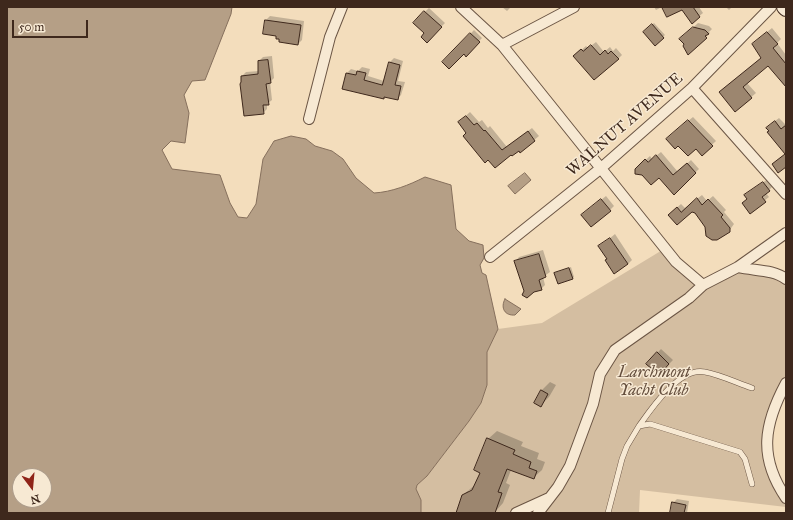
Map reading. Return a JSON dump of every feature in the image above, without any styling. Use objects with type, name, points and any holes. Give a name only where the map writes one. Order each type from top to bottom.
[{"type":"street","points":[[309,119],[330,37],[342,7]]},
{"type":"street","points":[[461,7],[502,45],[676,262],[703,285]]},
{"type":"street","points":[[502,45],[574,7]]},
{"type":"street","name":"WALNUT AVENUE","points":[[490,257],[600,169],[692,88],[771,7]]},
{"type":"street","points":[[692,88],[786,194]]},
{"type":"street","points":[[538,513],[551,497],[566,473],[577,451],[593,404],[600,374],[616,350],[689,298],[703,285],[738,267],[786,233]]},
{"type":"street","points":[[738,267],[751,271],[771,272],[786,279]]},
{"type":"street","points":[[786,383],[774,406],[768,427],[767,446],[767,454],[772,473],[786,498]]},
{"type":"street","points":[[516,513],[551,497]]},
{"type":"lane","points":[[608,513],[622,459],[627,446],[639,426],[661,396],[690,373],[704,372],[752,388]]},
{"type":"lane","points":[[639,426],[650,424],[740,452],[745,459],[752,484]]},
{"type":"green space","name":"Larchmont Yacht Club","points":[[664,249],[703,286],[739,269],[786,280],[786,379],[765,453],[786,499],[786,507],[640,490],[639,513],[421,513],[421,500],[416,490],[417,485],[427,476],[481,403],[487,385],[487,352],[498,329],[542,323]]},
{"type":"shaded area","points":[[7,7],[232,7],[231,14],[205,80],[192,81],[184,95],[189,113],[185,143],[171,141],[162,150],[172,169],[220,175],[230,203],[238,217],[247,218],[256,204],[263,159],[274,141],[291,136],[306,139],[315,146],[332,151],[343,159],[356,178],[374,193],[400,188],[425,177],[451,185],[456,229],[469,241],[483,245],[484,258],[480,265],[482,273],[486,275],[498,329],[487,352],[487,385],[481,403],[427,476],[417,485],[416,489],[421,500],[421,513],[7,513]]},
{"type":"shaded area","points":[[525,173],[531,180],[515,194],[508,186]]},
{"type":"shaded area","points":[[505,299],[521,309],[515,315],[511,315],[504,311],[503,305]]},
{"type":"building","points":[[662,7],[693,7],[700,17],[692,24],[682,10],[667,17]]},
{"type":"building","points":[[424,11],[442,27],[427,43],[421,37],[424,33],[413,23]]},
{"type":"building","points":[[265,20],[301,25],[298,45],[279,42],[279,39],[276,39],[276,36],[263,34]]},
{"type":"building","points":[[652,24],[664,38],[655,46],[643,32]]},
{"type":"building","points":[[693,27],[705,30],[709,34],[705,36],[707,38],[688,55],[683,46],[684,44],[679,39]]},
{"type":"building","points":[[767,32],[778,44],[773,48],[786,64],[786,87],[768,66],[743,87],[752,98],[735,112],[719,92],[761,58],[752,44]]},
{"type":"building","points":[[470,33],[480,42],[466,57],[464,54],[449,69],[442,62]]},
{"type":"building","points":[[591,45],[600,55],[605,50],[608,54],[611,51],[619,59],[594,80],[573,56],[581,49],[583,51]]},
{"type":"building","points":[[268,60],[271,83],[266,84],[269,105],[263,105],[264,114],[244,116],[240,84],[241,76],[258,74],[258,61]]},
{"type":"building","points":[[389,62],[400,65],[395,85],[401,86],[398,100],[384,97],[384,99],[342,89],[346,73],[356,75],[357,71],[366,73],[364,80],[382,85]]},
{"type":"building","points":[[466,116],[474,125],[477,123],[484,131],[485,130],[502,150],[528,131],[535,141],[520,153],[519,151],[512,156],[511,155],[495,168],[488,160],[485,163],[463,136],[466,133],[458,122]]},
{"type":"building","points":[[688,120],[713,146],[702,156],[696,149],[688,156],[678,146],[675,149],[666,139]]},
{"type":"building","points":[[775,121],[781,129],[786,125],[786,167],[778,173],[772,164],[785,154],[767,132],[769,131],[766,128]]},
{"type":"building","points":[[656,155],[673,175],[687,163],[696,173],[674,195],[659,178],[651,185],[642,175],[635,174],[635,169],[645,159],[648,162]]},
{"type":"building","points":[[763,182],[770,191],[762,197],[766,202],[750,214],[742,203],[747,199],[744,195]]},
{"type":"building","points":[[697,198],[702,205],[708,199],[723,215],[721,217],[730,228],[730,232],[717,240],[712,240],[706,236],[705,227],[695,213],[692,212],[677,225],[668,215],[677,207],[681,212]]},
{"type":"building","points":[[601,199],[611,211],[591,227],[581,215]]},
{"type":"building","points":[[610,238],[628,264],[614,274],[605,260],[607,259],[598,246]]},
{"type":"building","points":[[539,254],[546,277],[539,280],[542,290],[534,292],[527,298],[522,295],[524,291],[514,261]]},
{"type":"building","points":[[569,268],[573,279],[558,284],[554,273]]},
{"type":"building","points":[[657,352],[669,364],[659,375],[646,364]]},
{"type":"building","points":[[541,390],[548,394],[541,407],[534,403]]},
{"type":"building","points":[[487,438],[515,450],[513,454],[531,462],[529,468],[537,471],[534,479],[507,469],[498,492],[502,493],[495,513],[456,513],[462,495],[472,490],[480,473],[474,470]]},
{"type":"building","points":[[672,502],[686,505],[684,513],[670,513]]}]
